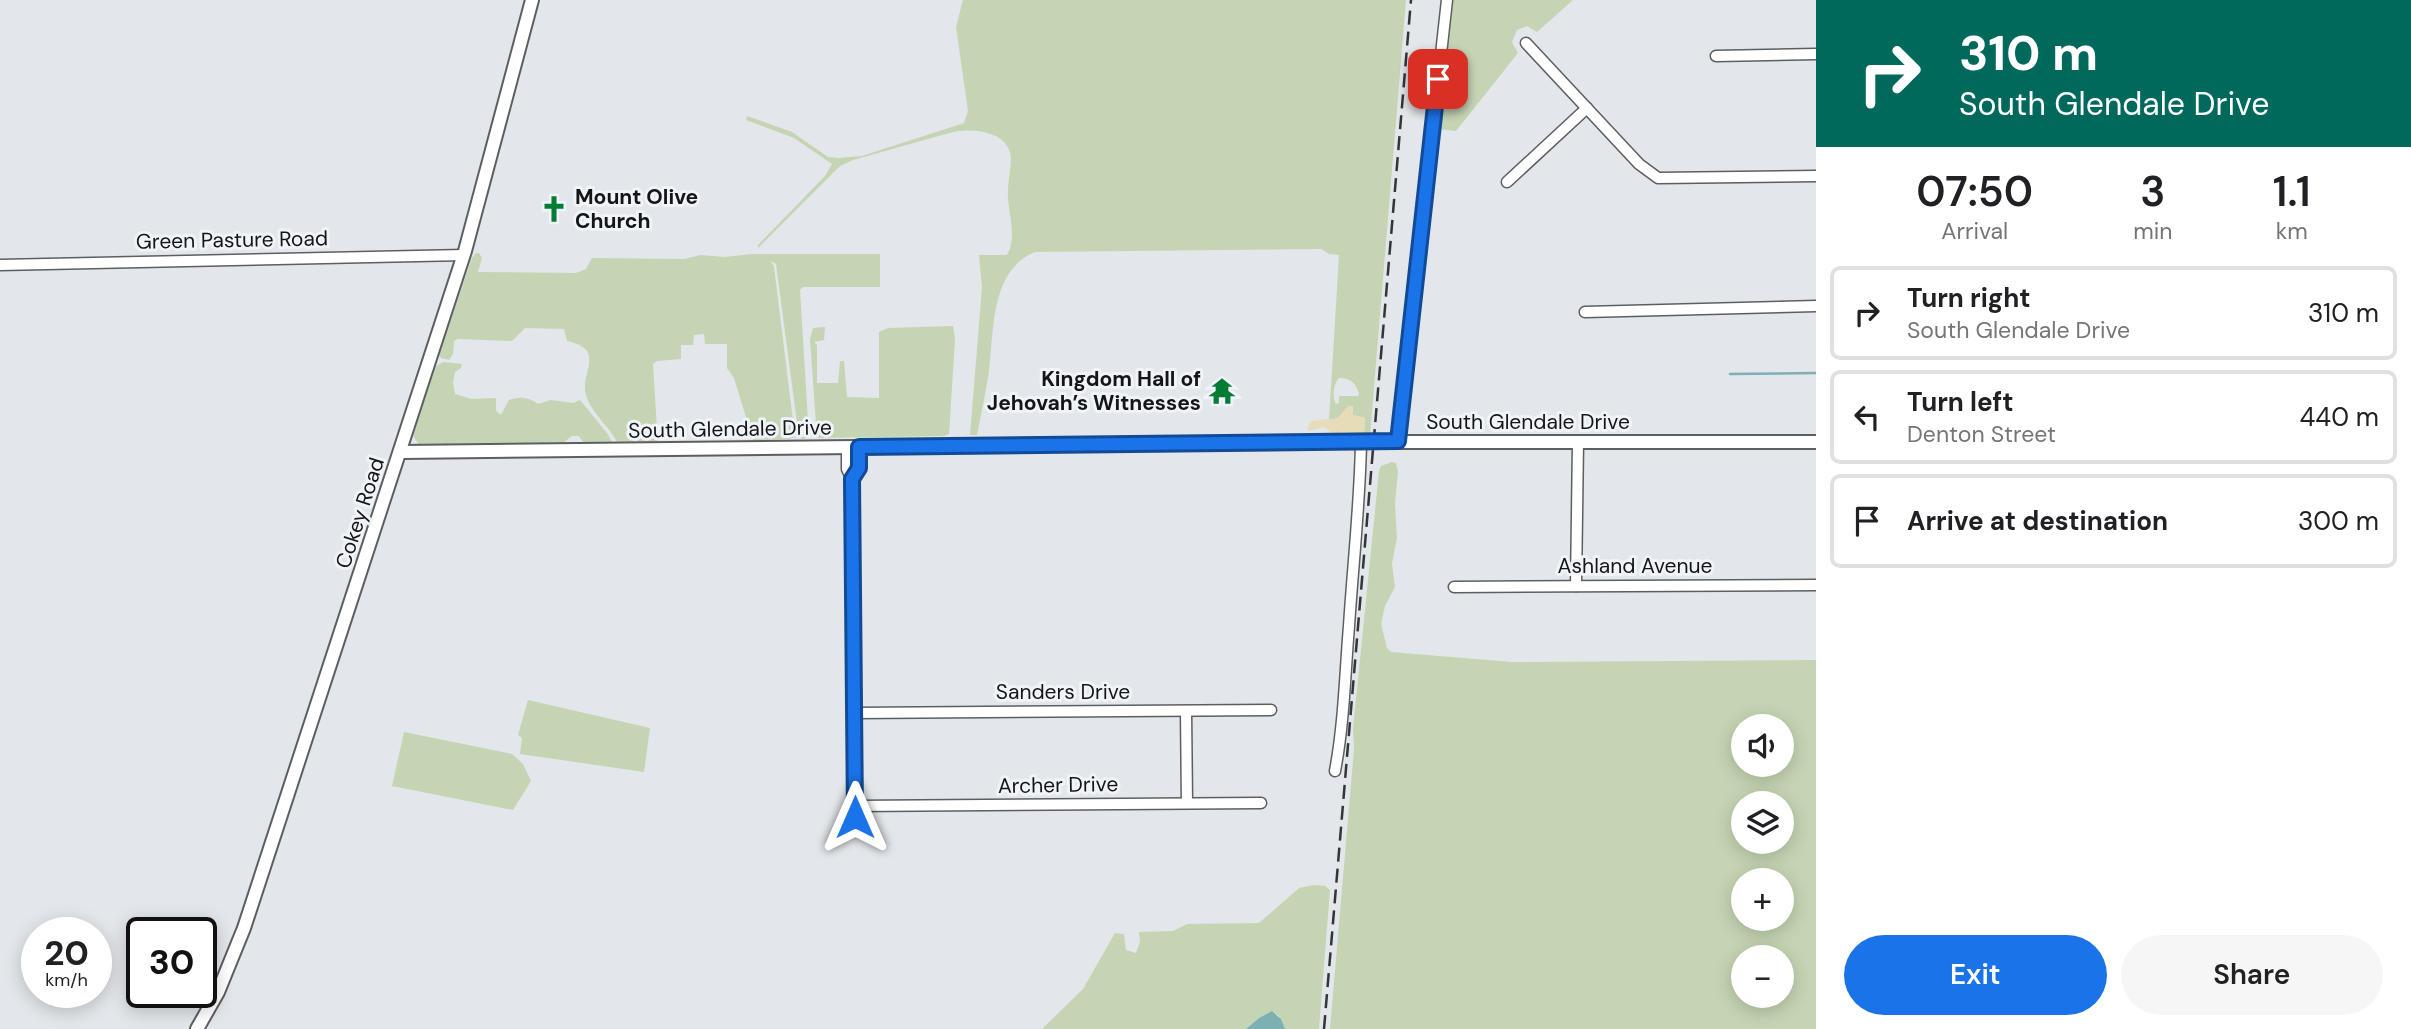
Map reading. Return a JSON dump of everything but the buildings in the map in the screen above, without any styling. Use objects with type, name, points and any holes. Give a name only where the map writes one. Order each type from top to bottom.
[{"type":"street","name":"Cokey Road","points":[[197,1029],[218,992],[244,928],[401,452],[464,255],[533,0]]},
{"type":"street","points":[[1398,441],[1447,0]]},
{"type":"street","points":[[1526,43],[1639,164],[1658,178],[1816,176]]},
{"type":"street","points":[[1716,56],[1816,54]]},
{"type":"street","points":[[1507,182],[1587,108]]},
{"type":"street","name":"Green Pasture Road","points":[[0,265],[464,255]]},
{"type":"street","points":[[1585,312],[1816,306]]},
{"type":"street","name":"South Glendale Drive","points":[[401,452],[1398,441],[1816,442]]},
{"type":"street","points":[[1335,771],[1341,736],[1361,442]]},
{"type":"street","points":[[1576,586],[1578,442]]},
{"type":"street","points":[[853,447],[848,469],[852,479],[855,713]]},
{"type":"street","name":"Ashland Avenue","points":[[1454,587],[1816,585]]},
{"type":"street","name":"Sanders Drive","points":[[855,713],[1271,710]]},
{"type":"street","points":[[1186,711],[1187,803]]},
{"type":"street","name":"Archer Drive","points":[[855,713],[855,812],[1261,803]]},
{"type":"green space","points":[[963,0],[1406,0],[1370,436],[1364,434],[1365,418],[1353,415],[1348,407],[1338,418],[1329,420],[1339,255],[1329,254],[1321,249],[1035,252],[1020,261],[1002,287],[997,303],[989,371],[977,435],[970,435],[982,287],[979,255],[1007,255],[1012,241],[1008,192],[1011,158],[1004,142],[989,133],[953,132],[840,166],[758,248],[825,176],[832,164],[794,138],[746,120],[747,116],[792,132],[828,157],[839,158],[862,156],[964,123],[968,111],[956,27]],"holes":[[[1339,378],[1352,382],[1356,386],[1358,396],[1339,396],[1339,403],[1336,404],[1334,387]]]},
{"type":"green space","points":[[1451,0],[1573,0],[1537,32],[1527,26],[1517,30],[1512,42],[1518,53],[1456,131],[1438,129]]},
{"type":"green space","points":[[476,253],[482,258],[478,272],[576,273],[586,269],[592,258],[684,259],[701,255],[724,257],[753,254],[880,254],[880,287],[803,287],[800,290],[809,437],[799,438],[776,264],[771,261],[774,267],[795,437],[753,440],[734,378],[727,368],[727,344],[705,344],[704,334],[694,335],[693,345],[681,345],[681,359],[657,361],[653,364],[658,445],[618,444],[587,398],[585,389],[589,357],[586,350],[567,341],[564,329],[525,328],[512,341],[458,339],[454,341],[453,354],[449,360],[441,358],[439,355]]},
{"type":"green space","points":[[953,326],[955,339],[949,434],[817,438],[810,339],[813,328],[825,327],[824,340],[814,342],[817,345],[817,383],[838,383],[840,361],[844,361],[847,397],[879,398],[879,332],[888,328]]},
{"type":"green space","points":[[443,362],[462,364],[455,372],[455,394],[472,399],[496,398],[496,411],[501,415],[509,400],[517,398],[538,404],[551,400],[573,403],[580,400],[613,444],[586,446],[579,436],[572,436],[559,446],[419,445],[413,433],[436,366]]},
{"type":"green space","points":[[1392,462],[1396,463],[1398,472],[1395,503],[1397,538],[1392,564],[1395,587],[1385,606],[1381,624],[1387,648],[1391,652],[1512,662],[1816,660],[1816,1029],[1330,1029],[1354,749],[1353,729],[1381,466]]},
{"type":"green space","points":[[528,700],[650,728],[644,772],[520,754],[522,738],[518,735]]},
{"type":"green space","points":[[404,732],[512,754],[523,764],[531,781],[513,810],[392,786]]},
{"type":"green space","points":[[1325,886],[1330,890],[1319,1029],[1285,1029],[1279,1016],[1272,1011],[1246,1029],[1042,1029],[1083,989],[1115,933],[1124,934],[1126,950],[1136,953],[1140,942],[1139,932],[1173,931],[1187,924],[1259,923],[1299,888]]},
{"type":"sand","points":[[1348,406],[1353,406],[1353,415],[1365,418],[1364,434],[1370,436],[1352,437],[1352,433],[1343,431],[1339,437],[1325,438],[1330,435],[1330,431],[1324,427],[1308,431],[1312,421],[1338,418]]},
{"type":"water","points":[[1272,1011],[1281,1019],[1285,1029],[1246,1029],[1259,1018]]},
{"type":"waterway","points":[[1730,374],[1816,373]]},
{"type":"railway","points":[[1324,1029],[1411,0]]},
{"type":"place","name":"Mount Olive Church","points":[[554,209]]},
{"type":"place","name":"Kingdom Hall of Jehovah’s Witnesses","points":[[1222,391]]},
{"type":"route","points":[[855,817],[852,479],[859,468],[859,447],[1398,441],[1438,79]]}]
